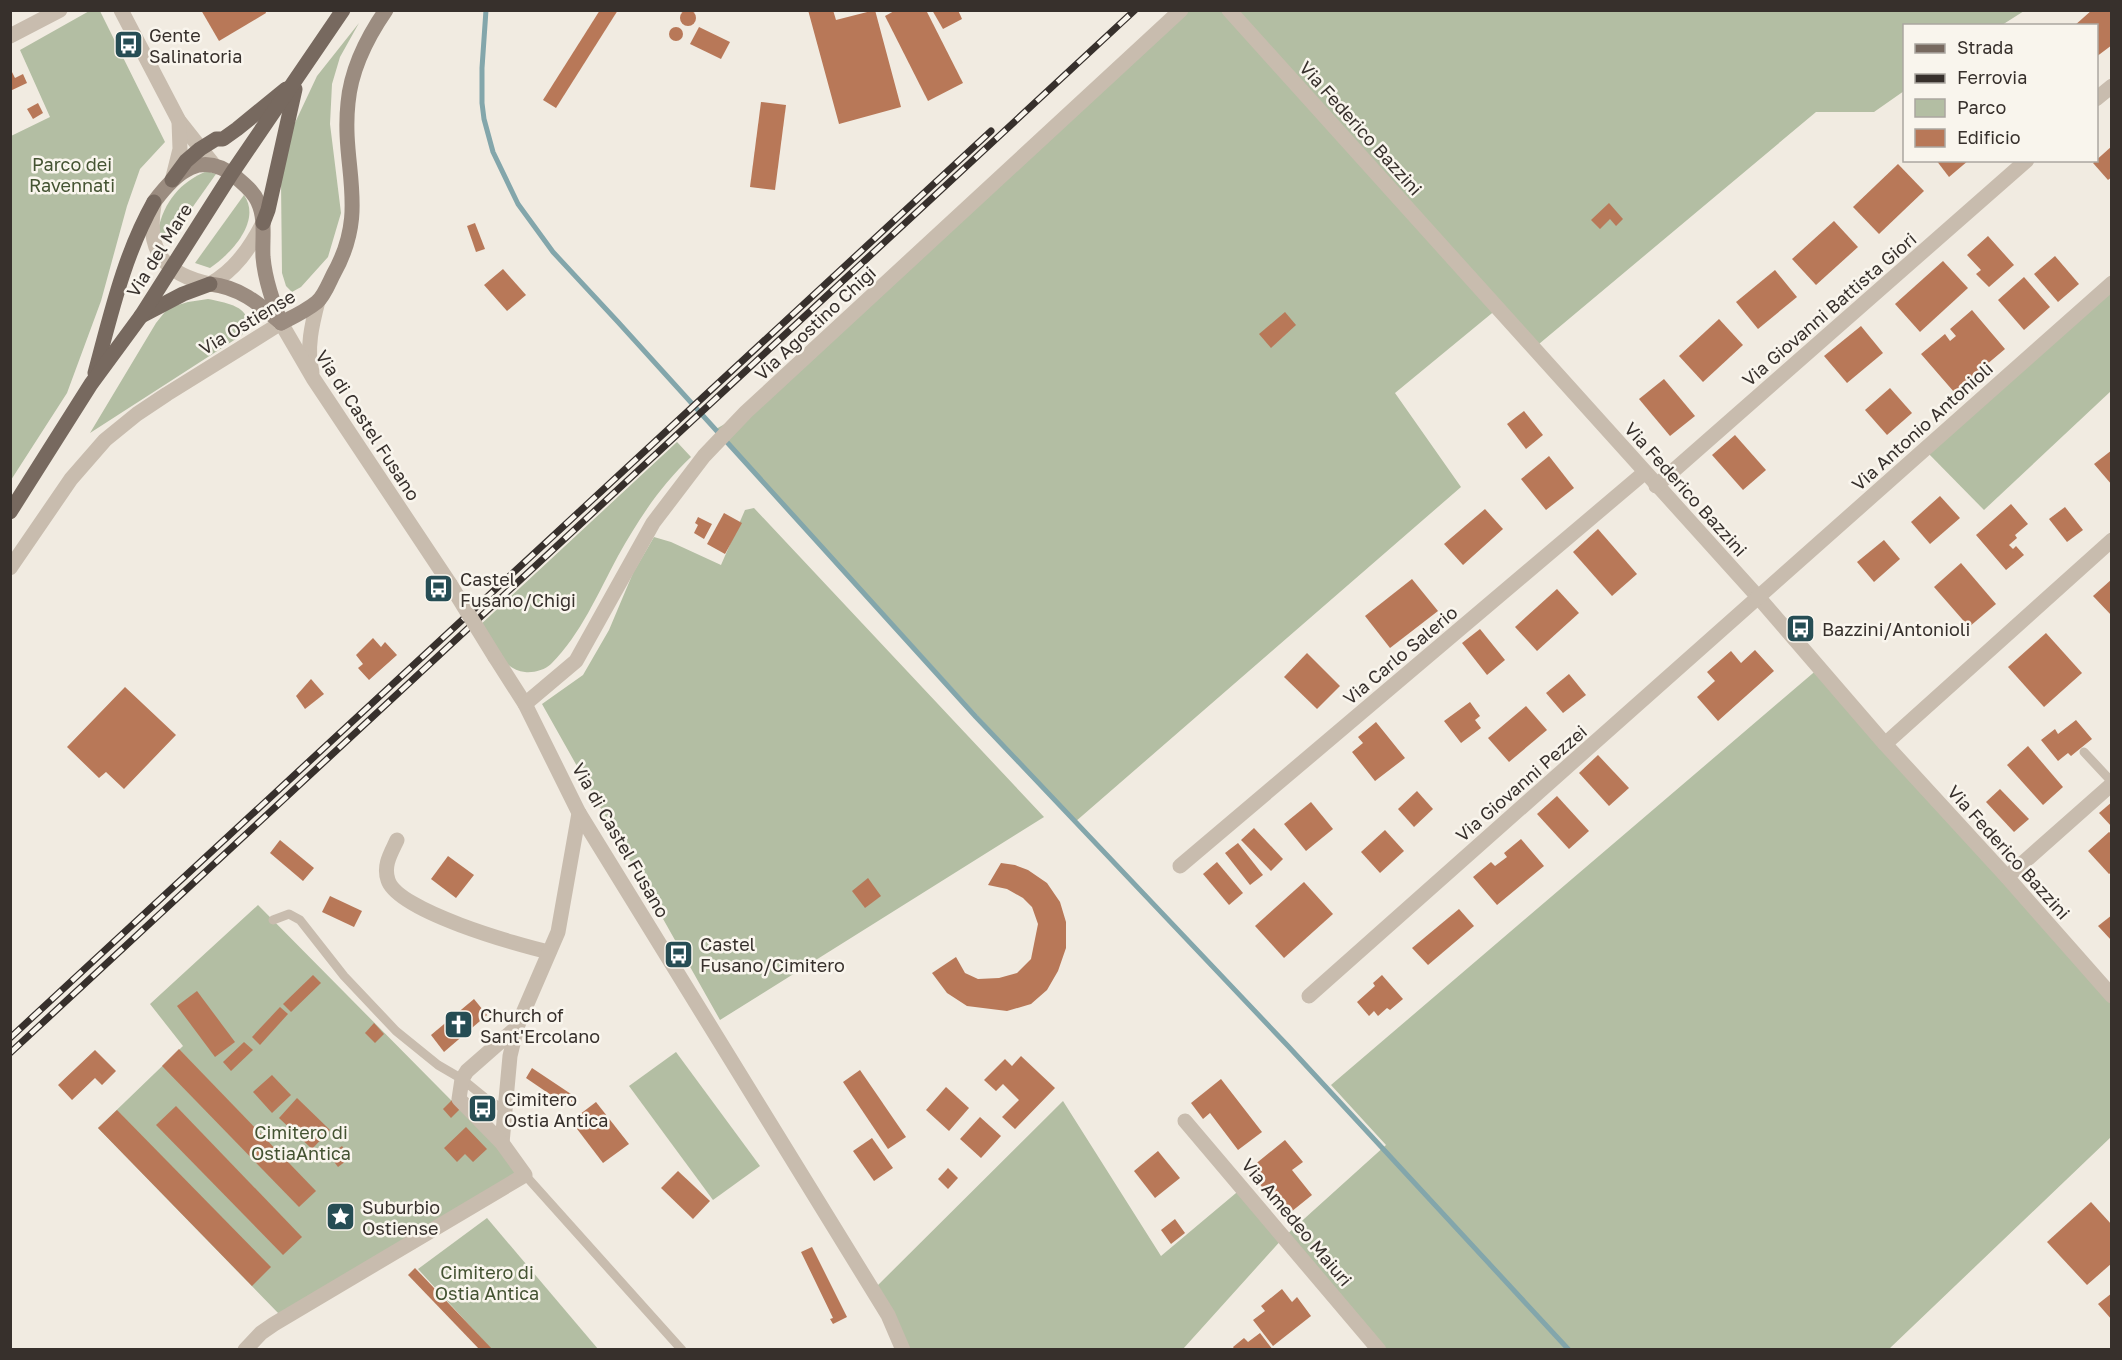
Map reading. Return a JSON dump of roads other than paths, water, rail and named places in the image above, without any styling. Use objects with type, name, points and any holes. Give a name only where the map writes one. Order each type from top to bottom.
[{"type":"main road","name":"Via del Mare","points":[[10,512],[91,384],[141,316],[232,174],[343,10]]},
{"type":"main road","name":"Via Ostiense","points":[[281,323],[318,301],[341,262],[351,231],[353,187],[347,120],[350,87],[361,53],[386,10]]},
{"type":"main road","points":[[91,384],[125,265],[144,219],[154,202],[186,161],[200,149],[216,139],[223,139],[237,129],[297,79]]},
{"type":"main road","points":[[263,223],[268,210],[297,79]]},
{"type":"main road","points":[[172,180],[194,167],[213,164],[223,167],[255,196],[259,202],[263,223],[263,257],[266,279],[281,323]]},
{"type":"main road","points":[[141,316],[183,294],[210,284],[224,286],[243,294],[281,323]]},
{"type":"street","points":[[10,36],[60,10]]},
{"type":"street","points":[[121,10],[179,121],[213,164]]},
{"type":"street","name":"Via Agostino Chigi","points":[[525,704],[576,661],[653,523],[704,456],[746,412],[1181,10]]},
{"type":"street","name":"Via Federico Bazzini","points":[[1229,10],[1759,598],[1885,744],[2112,996]]},
{"type":"street","points":[[2098,98],[2112,86]]},
{"type":"street","points":[[172,180],[180,149],[179,121]]},
{"type":"street","name":"Via Giovanni Battista Giori","points":[[1656,486],[2025,162]]},
{"type":"street","points":[[154,202],[151,221],[153,242],[163,259],[171,267],[193,280],[210,284],[231,270],[253,242],[263,223]]},
{"type":"street","name":"Via Antonio Antonioli","points":[[1759,598],[2112,283]]},
{"type":"street","points":[[313,378],[310,348],[318,301]]},
{"type":"street","name":"Via di Castel Fusano","points":[[281,323],[313,378],[450,584],[525,704],[579,813],[867,1280],[888,1315],[903,1350]]},
{"type":"street","name":"Via Ostiense","points":[[10,568],[71,479],[105,440],[137,414],[281,323]]},
{"type":"street","name":"Via Carlo Salerio","points":[[1180,866],[1644,473]]},
{"type":"street","points":[[1885,744],[2112,540]]},
{"type":"street","name":"Via Giovanni Pezzei","points":[[1309,996],[1759,598]]},
{"type":"street","points":[[2007,877],[2112,783]]},
{"type":"street","points":[[502,1143],[510,1056],[517,1027],[558,932],[579,813]]},
{"type":"street","points":[[397,840],[387,861],[388,880],[396,893],[439,916],[509,942],[549,952]]},
{"type":"street","points":[[465,1114],[459,1099],[462,1079],[467,1071],[517,1027]]},
{"type":"street","points":[[244,1350],[274,1324],[525,1175],[502,1143],[459,1099]]},
{"type":"street","name":"Via Amedeo Maiuri","points":[[1185,1120],[1379,1350]]},
{"type":"lane","points":[[2084,752],[2112,783]]},
{"type":"lane","points":[[273,920],[289,914],[300,920],[344,976],[396,1031],[438,1065],[462,1079],[489,1101],[505,1109]]},
{"type":"lane","points":[[525,1175],[682,1350]]},
{"type":"waterway","points":[[486,10],[482,103],[493,152],[518,204],[553,252],[976,717],[1288,1046],[1569,1350]]},
{"type":"railway","points":[[10,1053],[1135,10]]},
{"type":"railway","points":[[10,1038],[991,131]]},
{"type":"place","name":"Gente Salinatoria","points":[[128,45]]},
{"type":"place","name":"Castel Fusano/Chigi","points":[[439,589]]},
{"type":"place","name":"Bazzini/Antonioli","points":[[1801,629]]},
{"type":"place","name":"Castel Fusano/Cimitero","points":[[679,954]]},
{"type":"place","name":"Church of Sant'Ercolano","points":[[459,1025]]},
{"type":"place","name":"Cimitero Ostia Antica","points":[[483,1109]]},
{"type":"place","name":"Suburbio Ostiense","points":[[341,1217]]},
{"type":"park label","name":"Parco dei Ravennati","points":[[72,174]]},
{"type":"park label","name":"Cimitero di OstiaAntica","points":[[301,1142]]},
{"type":"park label","name":"Cimitero di Ostia Antica","points":[[487,1282]]}]
